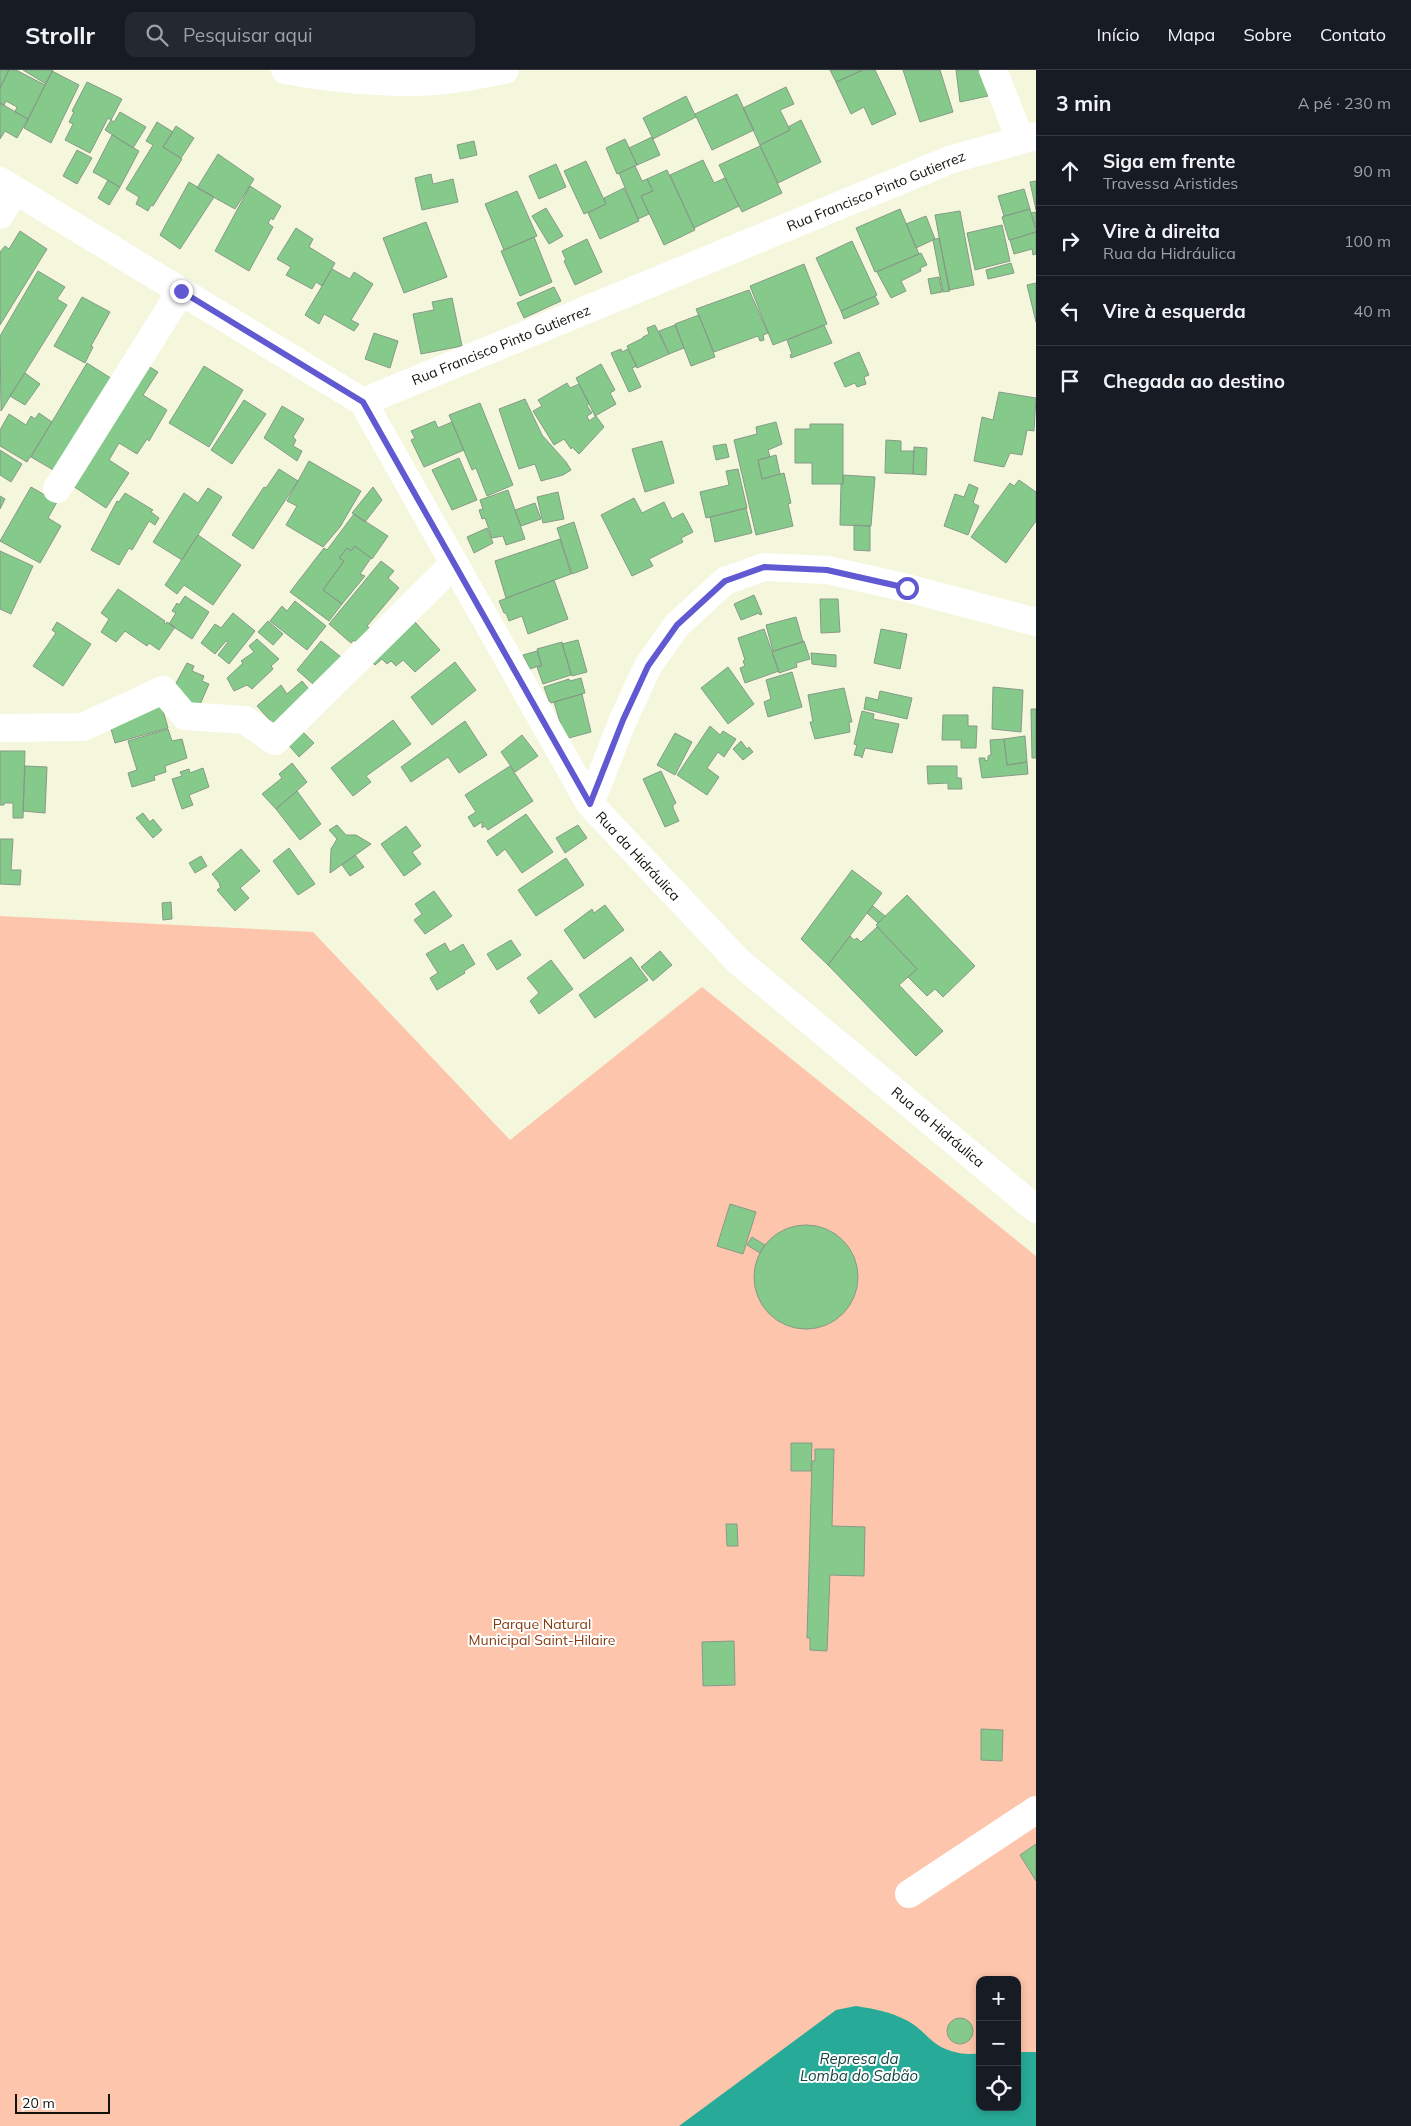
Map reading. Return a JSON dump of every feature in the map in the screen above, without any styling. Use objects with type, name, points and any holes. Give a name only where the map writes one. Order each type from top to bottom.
[{"type":"street","points":[[286,70],[312,75],[373,80],[427,81],[505,70]]},
{"type":"street","points":[[993,70],[1028,138]]},
{"type":"street","name":"Rua Francisco Pinto Gutierrez","points":[[363,402],[952,159],[1028,138]]},
{"type":"street","points":[[0,215],[7,186],[363,402]]},
{"type":"street","points":[[57,489],[181,291]]},
{"type":"street","name":"Rua da Hidráulica","points":[[363,402],[590,804],[738,961],[1036,1209]]},
{"type":"street","points":[[0,728],[83,726],[163,690],[185,716],[245,720],[275,741],[454,564]]},
{"type":"street","points":[[590,804],[623,720],[648,666],[677,625],[725,581],[764,567],[827,570],[907,588],[1036,622]]},
{"type":"street","points":[[909,1894],[1036,1810]]},
{"type":"green space","name":"Parque Natural Municipal Saint-Hilaire","points":[[0,916],[313,932],[510,1140],[702,987],[1036,1256],[1036,2126],[0,2126]]},
{"type":"water","name":"Represa da Lomba do Sabão","points":[[856,2006],[883,2011],[908,2021],[940,2046],[962,2054],[976,2053],[976,2111],[1021,2111],[1021,2052],[1036,2052],[1036,2126],[679,2126],[836,2010]]},
{"type":"building","points":[[0,70],[9,70],[0,88]]},
{"type":"building","points":[[9,70],[16,70],[45,85],[28,119],[15,112],[17,107],[6,101],[4,105],[0,103],[0,88]]},
{"type":"building","points":[[23,70],[53,70],[46,84]]},
{"type":"building","points":[[830,70],[863,70],[836,82]]},
{"type":"building","points":[[863,70],[875,70],[896,114],[872,125],[864,107],[851,114],[836,82]]},
{"type":"building","points":[[903,70],[940,70],[953,112],[920,122]]},
{"type":"building","points":[[956,70],[982,70],[988,96],[960,102]]},
{"type":"building","points":[[52,71],[79,85],[51,143],[24,128]]},
{"type":"building","points":[[87,82],[122,99],[111,120],[108,118],[90,153],[65,140],[73,124],[69,122],[74,112],[72,111]]},
{"type":"building","points":[[786,87],[794,104],[780,110],[790,130],[760,145],[743,108]]},
{"type":"building","points":[[737,94],[754,130],[712,150],[695,114]]},
{"type":"building","points":[[686,96],[696,117],[653,139],[643,118]]},
{"type":"building","points":[[0,103],[28,119],[17,138],[5,131],[0,139]]},
{"type":"building","points":[[120,112],[146,127],[133,148],[105,130],[111,120],[114,122]]},
{"type":"building","points":[[801,120],[821,162],[778,183],[760,145],[790,130],[788,127]]},
{"type":"building","points":[[157,122],[173,132],[163,147],[182,159],[148,211],[136,204],[139,197],[126,189],[153,145],[146,141]]},
{"type":"building","points":[[176,126],[194,138],[181,158],[163,147]]},
{"type":"building","points":[[112,135],[139,151],[120,187],[93,172]]},
{"type":"building","points":[[652,137],[660,155],[637,165],[629,148]]},
{"type":"building","points":[[625,139],[637,165],[617,174],[606,148]]},
{"type":"building","points":[[474,141],[477,155],[460,159],[457,145]]},
{"type":"building","points":[[760,146],[782,193],[742,212],[719,165]]},
{"type":"building","points":[[77,150],[92,158],[77,184],[63,176]]},
{"type":"building","points":[[218,154],[254,179],[235,209],[197,188]]},
{"type":"building","points":[[703,160],[714,183],[725,178],[739,206],[694,228],[670,175]]},
{"type":"building","points":[[586,161],[606,204],[584,214],[564,171]]},
{"type":"building","points":[[556,164],[566,187],[539,199],[529,176]]},
{"type":"building","points":[[635,166],[642,181],[647,179],[653,191],[641,196],[649,214],[638,219],[619,173]]},
{"type":"building","points":[[667,170],[695,230],[664,245],[641,196],[653,191],[647,179]]},
{"type":"building","points":[[431,174],[433,184],[453,179],[458,202],[422,210],[415,178]]},
{"type":"building","points":[[108,180],[120,187],[109,205],[98,198]]},
{"type":"building","points":[[1036,181],[1036,210],[1030,182]]},
{"type":"building","points":[[189,182],[214,197],[180,249],[160,235]]},
{"type":"building","points":[[250,186],[281,206],[273,220],[271,218],[268,223],[273,227],[249,271],[215,251]]},
{"type":"building","points":[[624,188],[639,221],[600,239],[588,213],[606,204],[604,198]]},
{"type":"building","points":[[1024,189],[1030,209],[1004,216],[998,196]]},
{"type":"building","points":[[517,191],[537,236],[504,250],[485,204]]},
{"type":"building","points":[[546,208],[563,236],[549,244],[532,216]]},
{"type":"building","points":[[900,209],[919,254],[875,272],[856,228]]},
{"type":"building","points":[[1030,209],[1036,232],[1009,240],[1002,217]]},
{"type":"building","points":[[960,211],[974,285],[949,290],[935,215]]},
{"type":"building","points":[[1036,212],[1036,228],[1031,213]]},
{"type":"building","points":[[926,216],[935,239],[916,248],[906,224]]},
{"type":"building","points":[[426,222],[447,277],[404,293],[383,238]]},
{"type":"building","points":[[1002,225],[1010,261],[975,270],[967,233]]},
{"type":"building","points":[[296,228],[313,239],[309,247],[335,263],[322,286],[316,282],[312,289],[286,275],[291,267],[277,259]]},
{"type":"building","points":[[20,231],[47,249],[0,325],[0,252],[5,246],[9,249]]},
{"type":"building","points":[[1036,232],[1036,254],[1033,255],[1032,249],[1014,254],[1010,240]]},
{"type":"building","points":[[534,237],[552,282],[520,296],[501,251]]},
{"type":"building","points":[[939,238],[950,291],[943,292],[933,240]]},
{"type":"building","points":[[587,239],[602,272],[575,285],[564,261],[566,260],[562,251]]},
{"type":"building","points":[[852,241],[877,295],[841,311],[816,258]]},
{"type":"building","points":[[921,253],[927,265],[920,268],[921,271],[901,281],[906,291],[891,298],[877,272]]},
{"type":"building","points":[[1011,263],[1014,273],[988,279],[986,270]]},
{"type":"building","points":[[804,264],[827,324],[773,345],[750,286]]},
{"type":"building","points":[[332,269],[350,279],[354,272],[373,284],[351,320],[359,324],[354,331],[324,314],[319,324],[305,315]]},
{"type":"building","points":[[38,271],[65,287],[57,299],[67,305],[1,411],[0,336]]},
{"type":"building","points":[[939,277],[942,292],[931,294],[928,279]]},
{"type":"building","points":[[1036,283],[1036,322],[1027,285]]},
{"type":"building","points":[[554,287],[561,301],[524,318],[517,303]]},
{"type":"building","points":[[749,290],[768,333],[763,335],[764,340],[760,341],[758,336],[714,352],[696,309]]},
{"type":"building","points":[[875,296],[879,304],[844,319],[841,311]]},
{"type":"building","points":[[82,297],[110,312],[91,346],[93,347],[85,363],[54,346]]},
{"type":"building","points":[[452,298],[462,346],[421,354],[413,314],[434,310],[432,302]]},
{"type":"building","points":[[699,315],[715,357],[691,366],[675,324]]},
{"type":"building","points":[[655,325],[669,354],[637,368],[627,346],[649,334],[647,328]]},
{"type":"building","points":[[675,325],[684,348],[669,354],[659,331]]},
{"type":"building","points":[[824,325],[832,343],[791,358],[790,355],[792,354],[787,340]]},
{"type":"building","points":[[374,333],[398,341],[390,368],[365,359]]},
{"type":"building","points":[[621,349],[622,352],[628,349],[637,366],[632,368],[641,387],[629,392],[611,353]]},
{"type":"building","points":[[859,352],[869,375],[864,377],[866,384],[857,387],[855,383],[845,387],[834,363]]},
{"type":"building","points":[[87,363],[117,382],[62,475],[31,457]]},
{"type":"building","points":[[143,363],[158,372],[143,395],[167,410],[149,441],[147,439],[137,454],[119,443],[109,460],[129,473],[106,508],[67,482]]},
{"type":"building","points":[[601,364],[615,390],[610,393],[616,404],[595,416],[576,378]]},
{"type":"building","points":[[204,366],[243,390],[209,447],[169,423]]},
{"type":"building","points":[[25,373],[40,384],[25,405],[10,396]]},
{"type":"building","points":[[567,383],[570,388],[579,384],[589,403],[587,406],[592,413],[587,416],[589,421],[596,416],[604,427],[579,454],[572,447],[571,449],[564,439],[554,445],[533,411],[542,406],[538,400]]},
{"type":"building","points":[[999,392],[1036,398],[1034,431],[1027,430],[1022,455],[1010,453],[1004,467],[974,461],[982,417],[993,420]]},
{"type":"building","points":[[525,399],[542,435],[571,470],[563,475],[541,481],[535,464],[519,469],[499,409]]},
{"type":"building","points":[[244,400],[266,414],[232,464],[211,450]]},
{"type":"building","points":[[480,403],[513,485],[487,496],[476,468],[472,470],[449,415]]},
{"type":"building","points":[[282,406],[304,419],[293,437],[296,440],[293,446],[302,451],[297,461],[264,438]]},
{"type":"building","points":[[39,413],[52,422],[27,462],[0,446],[0,430],[9,414],[26,425],[31,416],[35,419]]},
{"type":"building","points":[[435,421],[438,428],[452,422],[464,450],[424,467],[411,440],[415,438],[411,431]]},
{"type":"building","points":[[776,422],[782,444],[768,450],[770,457],[758,460],[762,479],[784,473],[791,503],[788,504],[793,526],[756,535],[734,440],[757,434],[756,427]]},
{"type":"building","points":[[810,424],[843,424],[843,484],[812,484],[812,463],[795,463],[795,429],[810,429]]},
{"type":"building","points":[[886,440],[901,441],[901,451],[914,451],[913,474],[885,473]]},
{"type":"building","points":[[662,441],[674,483],[645,492],[632,449]]},
{"type":"building","points":[[726,444],[729,457],[716,460],[713,446]]},
{"type":"building","points":[[914,447],[927,448],[926,475],[913,474]]},
{"type":"building","points":[[0,450],[22,464],[11,482],[0,475]]},
{"type":"building","points":[[776,455],[780,474],[762,479],[758,460]]},
{"type":"building","points":[[459,458],[477,500],[452,510],[432,470]]},
{"type":"building","points":[[309,461],[361,491],[340,527],[323,547],[286,525],[297,506],[287,501]]},
{"type":"building","points":[[279,469],[298,481],[253,549],[232,535],[264,487],[266,488]]},
{"type":"building","points":[[738,469],[747,508],[706,518],[700,492],[729,485],[726,471]]},
{"type":"building","points":[[843,475],[875,477],[871,526],[840,525]]},
{"type":"building","points":[[1019,480],[1036,492],[1036,521],[1006,563],[971,537],[1010,483],[1014,486]]},
{"type":"building","points":[[969,484],[978,488],[973,503],[979,506],[968,535],[944,526],[955,494],[964,497]]},
{"type":"building","points":[[31,487],[57,502],[48,518],[61,526],[40,563],[0,541]]},
{"type":"building","points":[[373,487],[382,500],[365,522],[352,513]]},
{"type":"building","points":[[208,488],[222,497],[182,560],[153,542],[184,493],[198,503]]},
{"type":"building","points":[[508,490],[525,539],[506,545],[503,536],[492,538],[485,518],[482,519],[479,510],[483,509],[480,500]]},
{"type":"building","points":[[558,492],[564,519],[543,523],[537,497]]},
{"type":"building","points":[[125,493],[153,510],[151,512],[159,518],[155,525],[149,521],[132,550],[129,548],[119,565],[91,550],[117,501],[119,502]]},
{"type":"building","points":[[0,496],[5,499],[0,509]]},
{"type":"building","points":[[634,498],[642,513],[664,502],[672,519],[683,513],[693,532],[681,538],[683,542],[649,559],[653,566],[632,576],[601,515]]},
{"type":"building","points":[[535,503],[541,519],[521,526],[515,510]]},
{"type":"building","points":[[746,508],[752,533],[715,542],[710,517]]},
{"type":"building","points":[[354,514],[388,536],[372,559],[355,546],[351,551],[347,548],[339,558],[344,561],[323,590],[342,604],[329,621],[290,592],[324,548],[327,550]]},
{"type":"building","points":[[574,522],[588,568],[572,574],[557,528]]},
{"type":"building","points":[[854,525],[870,526],[870,551],[854,550]]},
{"type":"building","points":[[487,528],[493,543],[474,553],[467,537]]},
{"type":"building","points":[[198,535],[241,565],[213,605],[184,585],[177,594],[165,585]]},
{"type":"building","points":[[560,539],[571,574],[506,598],[495,561]]},
{"type":"building","points":[[355,546],[371,558],[360,574],[365,576],[342,604],[323,590],[344,561],[339,558],[347,548],[351,551]]},
{"type":"building","points":[[0,551],[33,566],[11,614],[0,609]]},
{"type":"building","points":[[381,561],[394,571],[388,578],[399,588],[367,626],[375,633],[361,646],[354,640],[351,643],[329,624]]},
{"type":"building","points":[[554,580],[568,619],[528,634],[522,616],[509,621],[499,601]]},
{"type":"building","points":[[118,589],[165,621],[164,623],[166,624],[167,622],[175,627],[159,650],[149,643],[147,646],[125,631],[116,642],[101,632],[109,619],[101,613]]},
{"type":"building","points":[[754,595],[762,614],[760,615],[759,613],[741,620],[734,604]]},
{"type":"building","points":[[185,596],[209,612],[192,639],[169,624],[176,613],[172,611]]},
{"type":"building","points":[[820,599],[838,599],[840,632],[821,633]]},
{"type":"building","points":[[295,601],[326,626],[307,650],[270,621],[282,606],[287,611]]},
{"type":"building","points":[[233,613],[255,631],[229,664],[218,655],[228,642],[226,641],[215,654],[201,643],[215,624],[221,628]]},
{"type":"building","points":[[408,614],[440,650],[415,672],[403,660],[396,666],[391,661],[387,664],[382,659],[375,665],[370,660]]},
{"type":"building","points":[[796,617],[803,642],[773,651],[766,625]]},
{"type":"building","points":[[268,621],[283,634],[273,645],[258,632]]},
{"type":"building","points":[[57,622],[91,644],[63,686],[33,666],[56,633],[52,630]]},
{"type":"building","points":[[764,629],[779,671],[745,683],[740,668],[745,666],[743,661],[745,660],[738,638]]},
{"type":"building","points":[[881,629],[907,634],[900,669],[874,663]]},
{"type":"building","points":[[257,639],[279,659],[271,666],[273,669],[252,689],[247,685],[234,691],[227,678],[243,663],[241,661],[254,652],[249,646]]},
{"type":"building","points":[[578,640],[587,672],[572,676],[562,644]]},
{"type":"building","points":[[321,641],[346,661],[321,691],[297,670]]},
{"type":"building","points":[[804,641],[810,659],[796,663],[797,667],[779,673],[772,652]]},
{"type":"building","points":[[562,642],[571,675],[543,684],[537,667],[542,666],[537,649]]},
{"type":"building","points":[[537,651],[541,665],[530,669],[523,655]]},
{"type":"building","points":[[811,653],[836,655],[836,667],[812,664]]},
{"type":"building","points":[[455,662],[476,690],[432,725],[411,697]]},
{"type":"building","points":[[187,663],[194,666],[192,671],[204,676],[202,681],[209,684],[198,709],[169,696]]},
{"type":"building","points":[[728,667],[754,704],[728,724],[701,688]]},
{"type":"building","points":[[792,672],[802,707],[768,717],[764,702],[771,699],[766,680]]},
{"type":"building","points":[[581,678],[585,693],[551,703],[549,701],[544,687],[569,679],[570,681]]},
{"type":"building","points":[[302,681],[313,694],[276,727],[257,706],[281,685],[287,694]]},
{"type":"building","points":[[993,687],[1023,690],[1021,732],[992,729]]},
{"type":"building","points":[[844,688],[852,722],[849,722],[850,732],[815,739],[810,722],[813,722],[808,695]]},
{"type":"building","points":[[880,691],[912,698],[907,719],[864,709],[866,697],[878,700]]},
{"type":"building","points":[[582,694],[591,732],[565,739],[554,702]]},
{"type":"building","points":[[160,700],[168,728],[115,743],[109,722]]},
{"type":"building","points":[[1031,709],[1036,709],[1036,758],[1032,758]]},
{"type":"building","points":[[862,711],[874,714],[873,719],[899,724],[892,753],[865,748],[862,758],[854,755],[857,745],[854,744]]},
{"type":"building","points":[[943,715],[968,715],[968,726],[977,726],[976,748],[961,748],[961,740],[942,740]]},
{"type":"building","points":[[393,720],[411,744],[366,776],[371,782],[353,796],[331,768]]},
{"type":"building","points":[[465,721],[487,755],[459,773],[448,757],[411,782],[401,767]]},
{"type":"building","points":[[710,726],[720,735],[723,731],[736,739],[724,757],[718,752],[707,768],[719,777],[707,795],[677,775]]},
{"type":"building","points":[[299,728],[314,743],[299,757],[285,741]]},
{"type":"building","points":[[168,729],[172,741],[182,739],[187,758],[165,766],[166,772],[154,776],[155,780],[132,787],[128,773],[137,770],[128,741]]},
{"type":"building","points":[[675,733],[692,742],[675,775],[657,765]]},
{"type":"building","points":[[522,735],[538,756],[515,772],[501,752]]},
{"type":"building","points":[[1025,736],[1027,762],[1007,765],[1004,739]]},
{"type":"building","points":[[1004,739],[1007,765],[1027,762],[1028,774],[982,778],[979,758],[985,758],[985,761],[988,760],[988,756],[991,755],[990,740]]},
{"type":"building","points":[[741,741],[747,749],[749,747],[753,752],[743,760],[733,749]]},
{"type":"building","points":[[0,751],[25,751],[23,818],[13,818],[13,803],[0,805]]},
{"type":"building","points":[[292,763],[307,782],[276,809],[262,794],[282,778],[279,774]]},
{"type":"building","points":[[25,766],[47,767],[45,813],[23,811]]},
{"type":"building","points":[[510,766],[533,801],[488,830],[485,826],[482,828],[482,822],[474,827],[468,817],[476,812],[465,795]]},
{"type":"building","points":[[927,766],[957,766],[957,778],[961,778],[962,789],[948,789],[948,783],[928,784]]},
{"type":"building","points":[[203,768],[209,787],[189,795],[193,805],[182,809],[172,779],[182,776],[180,772],[189,769],[190,773]]},
{"type":"building","points":[[661,771],[676,803],[673,805],[673,808],[679,821],[665,827],[643,779]]},
{"type":"building","points":[[297,791],[321,824],[300,840],[276,809]]},
{"type":"building","points":[[143,813],[150,822],[153,819],[162,830],[153,838],[136,818]]},
{"type":"building","points":[[526,814],[553,852],[522,873],[505,849],[497,856],[487,841]]},
{"type":"building","points":[[337,825],[346,835],[356,835],[371,844],[330,873],[331,849],[337,839],[329,830]]},
{"type":"building","points":[[578,825],[587,838],[565,853],[556,838]]},
{"type":"building","points":[[406,826],[421,846],[412,852],[421,864],[404,876],[381,844]]},
{"type":"building","points":[[0,839],[13,839],[11,870],[21,870],[20,885],[0,884]]},
{"type":"building","points":[[289,848],[315,884],[298,895],[273,861]]},
{"type":"building","points":[[241,849],[260,871],[240,888],[249,898],[235,911],[217,890],[221,887],[212,874]]},
{"type":"building","points":[[355,855],[364,867],[350,876],[342,865]]},
{"type":"building","points":[[201,856],[207,866],[195,873],[189,863]]},
{"type":"building","points":[[566,858],[584,885],[536,916],[518,890]]},
{"type":"building","points":[[852,870],[882,893],[828,965],[801,939]]},
{"type":"building","points":[[434,891],[452,916],[425,934],[414,920],[422,914],[415,904]]},
{"type":"building","points":[[907,895],[975,966],[943,997],[935,989],[927,996],[908,977],[917,969],[876,925]]},
{"type":"building","points":[[171,902],[172,919],[163,920],[162,903]]},
{"type":"building","points":[[605,905],[624,930],[584,959],[564,930],[592,909],[594,913]]},
{"type":"building","points":[[873,906],[885,916],[878,923],[867,913]]},
{"type":"building","points":[[877,927],[917,969],[899,985],[943,1031],[916,1056],[828,965],[850,936],[854,940],[857,938],[861,942]]},
{"type":"building","points":[[511,940],[521,955],[497,970],[487,954]]},
{"type":"building","points":[[445,943],[450,952],[463,944],[475,964],[464,971],[465,973],[437,990],[430,978],[438,973],[426,954]]},
{"type":"building","points":[[660,951],[672,965],[653,981],[641,967]]},
{"type":"building","points":[[631,957],[648,980],[595,1018],[579,995]]},
{"type":"building","points":[[551,960],[573,989],[539,1014],[530,1001],[539,993],[527,978]]},
{"type":"building","points":[[730,1204],[756,1212],[743,1254],[717,1246]]},
{"type":"building","points":[[806,1225],[826,1229],[843,1240],[854,1257],[858,1277],[854,1297],[843,1314],[826,1325],[806,1329],[786,1325],[769,1314],[758,1297],[754,1277],[758,1257],[769,1240],[786,1229]]},
{"type":"building","points":[[752,1237],[765,1245],[760,1253],[747,1245]]},
{"type":"building","points":[[791,1443],[812,1443],[811,1471],[791,1471]]},
{"type":"building","points":[[815,1449],[834,1449],[832,1526],[865,1527],[864,1576],[830,1575],[827,1651],[810,1650],[810,1638],[807,1638],[812,1461],[815,1461]]},
{"type":"building","points":[[726,1524],[737,1524],[738,1546],[727,1546]]},
{"type":"building","points":[[734,1641],[735,1685],[703,1686],[702,1642]]},
{"type":"building","points":[[981,1729],[1003,1730],[1002,1761],[981,1760]]},
{"type":"building","points":[[1036,1844],[1036,1881],[1020,1855]]},
{"type":"building","points":[[960,2018],[969,2022],[973,2031],[969,2040],[960,2044],[951,2040],[947,2031],[951,2022]]},
{"type":"route","points":[[181,291],[363,402],[590,804],[623,720],[648,666],[677,625],[725,581],[764,567],[827,570],[907,588]]}]
